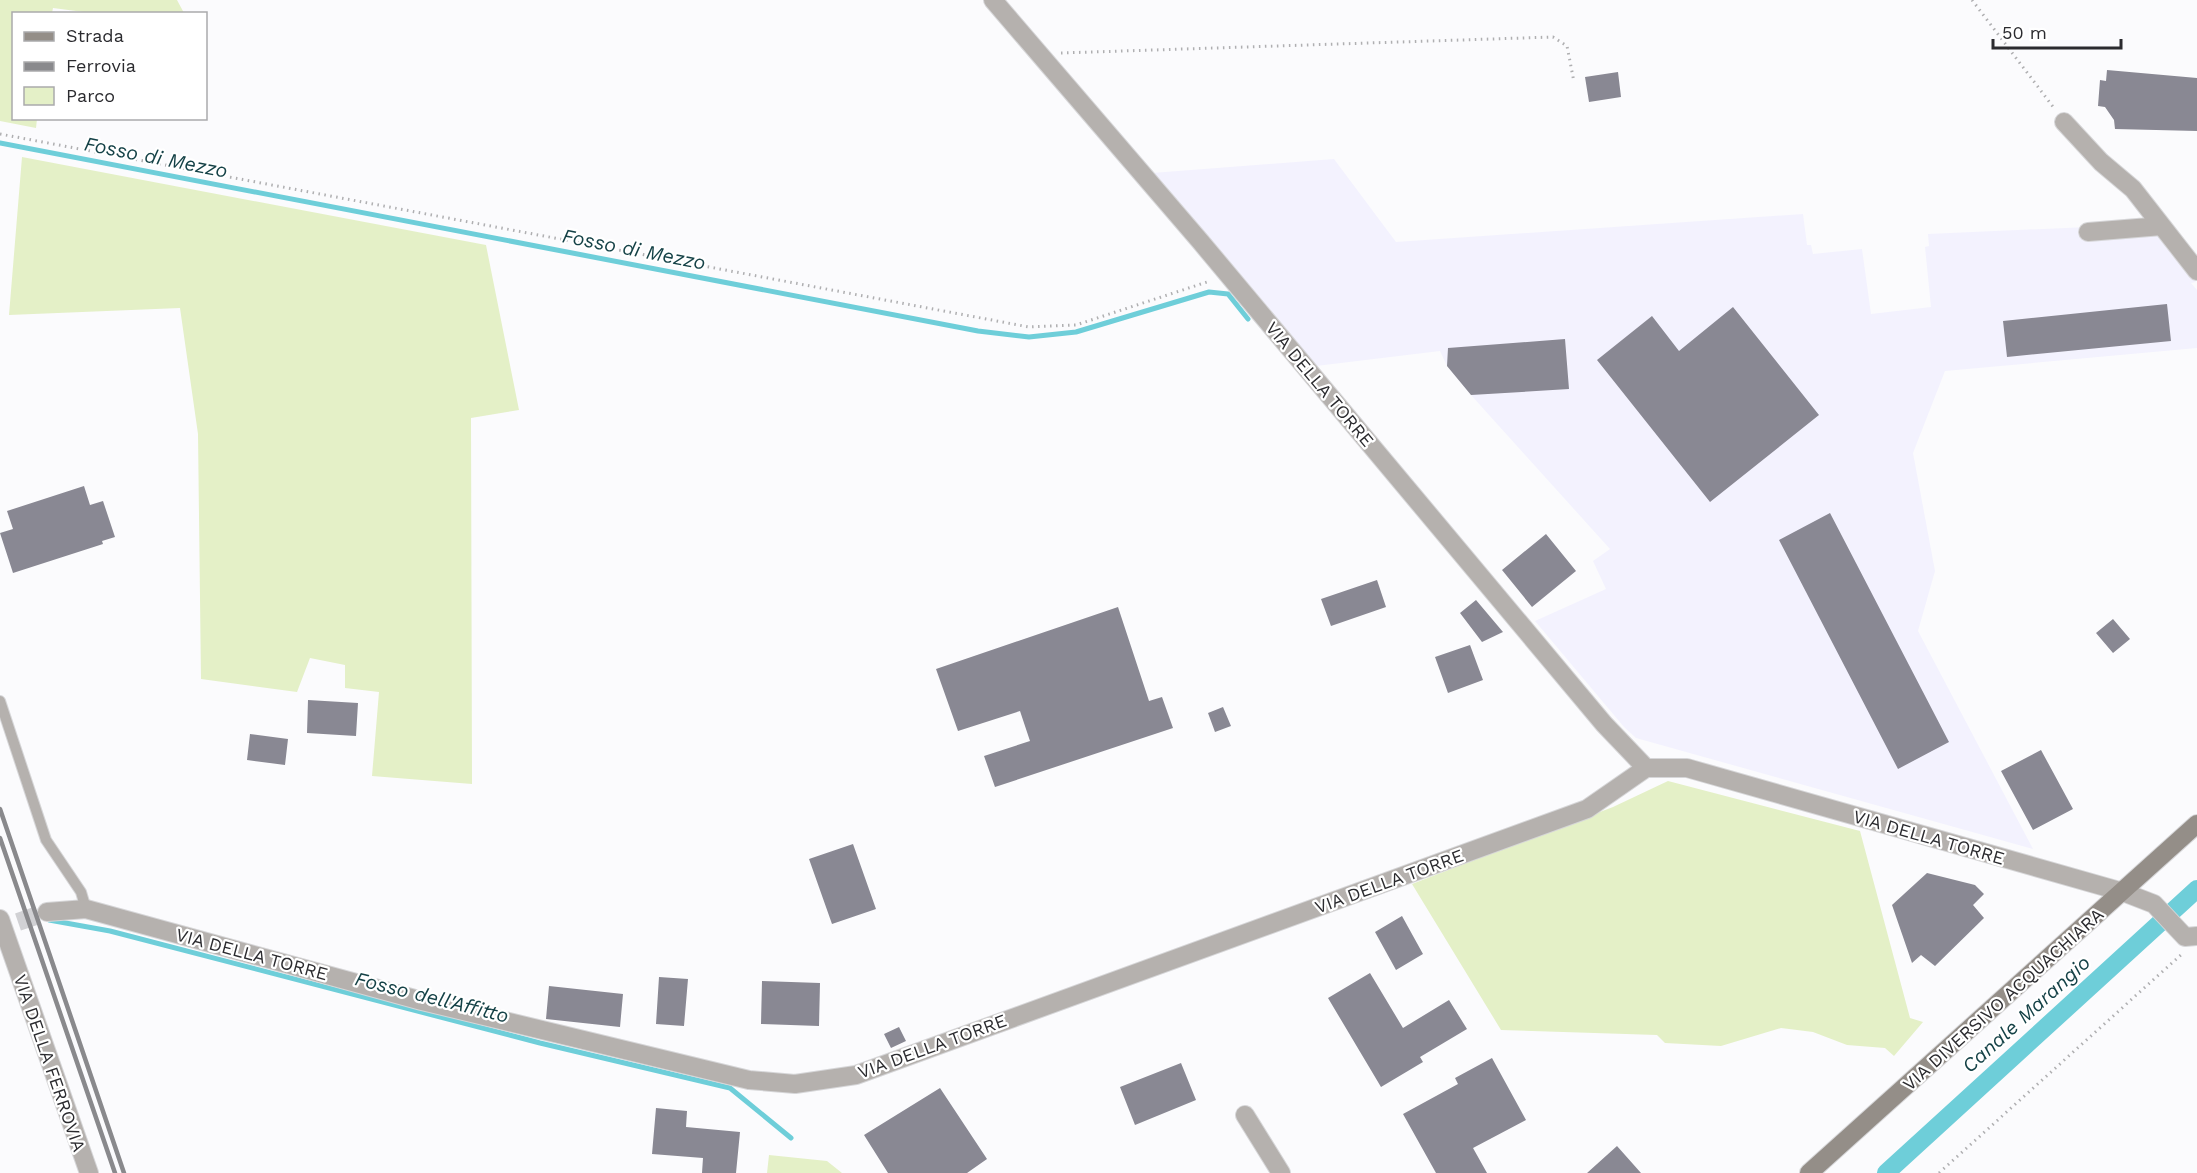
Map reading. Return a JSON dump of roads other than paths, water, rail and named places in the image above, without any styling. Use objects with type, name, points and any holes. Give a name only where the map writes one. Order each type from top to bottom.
[{"type":"main road","name":"VIA DIVERSIVO ACQUACHIARA","points":[[1809,1173],[2197,824]]},
{"type":"street","name":"VIA DELLA TORRE","points":[[993,0],[1229,275],[1604,724],[1646,768]]},
{"type":"street","points":[[2064,122],[2101,162],[2133,189],[2197,271]]},
{"type":"street","points":[[2088,232],[2162,226]]},
{"type":"street","name":"VIA DELLA TORRE","points":[[47,912],[86,909],[422,1001],[749,1080],[795,1084],[856,1075],[1587,809],[1646,768],[1687,768],[2123,892],[2154,904],[2190,941]]},
{"type":"street","name":"VIA DELLA FERROVIA","points":[[7,922],[89,1173]]},
{"type":"street","points":[[1245,1115],[1281,1173]]},
{"type":"lane","points":[[0,701],[46,840],[81,892],[86,909]]},
{"type":"waterway","name":"Fosso di Mezzo","points":[[0,143],[978,331],[1029,337],[1076,332],[1209,292],[1228,294],[1248,319]]},
{"type":"waterway","name":"Canale Marangio","points":[[1886,1173],[2197,889]]},
{"type":"waterway","name":"Fosso dell'Affitto","points":[[49,920],[110,931],[540,1043],[730,1088],[791,1138]]},
{"type":"tunnel","points":[[18,922],[47,912]]},
{"type":"railway","points":[[0,809],[124,1173]]},
{"type":"railway","points":[[0,838],[115,1173]]}]
